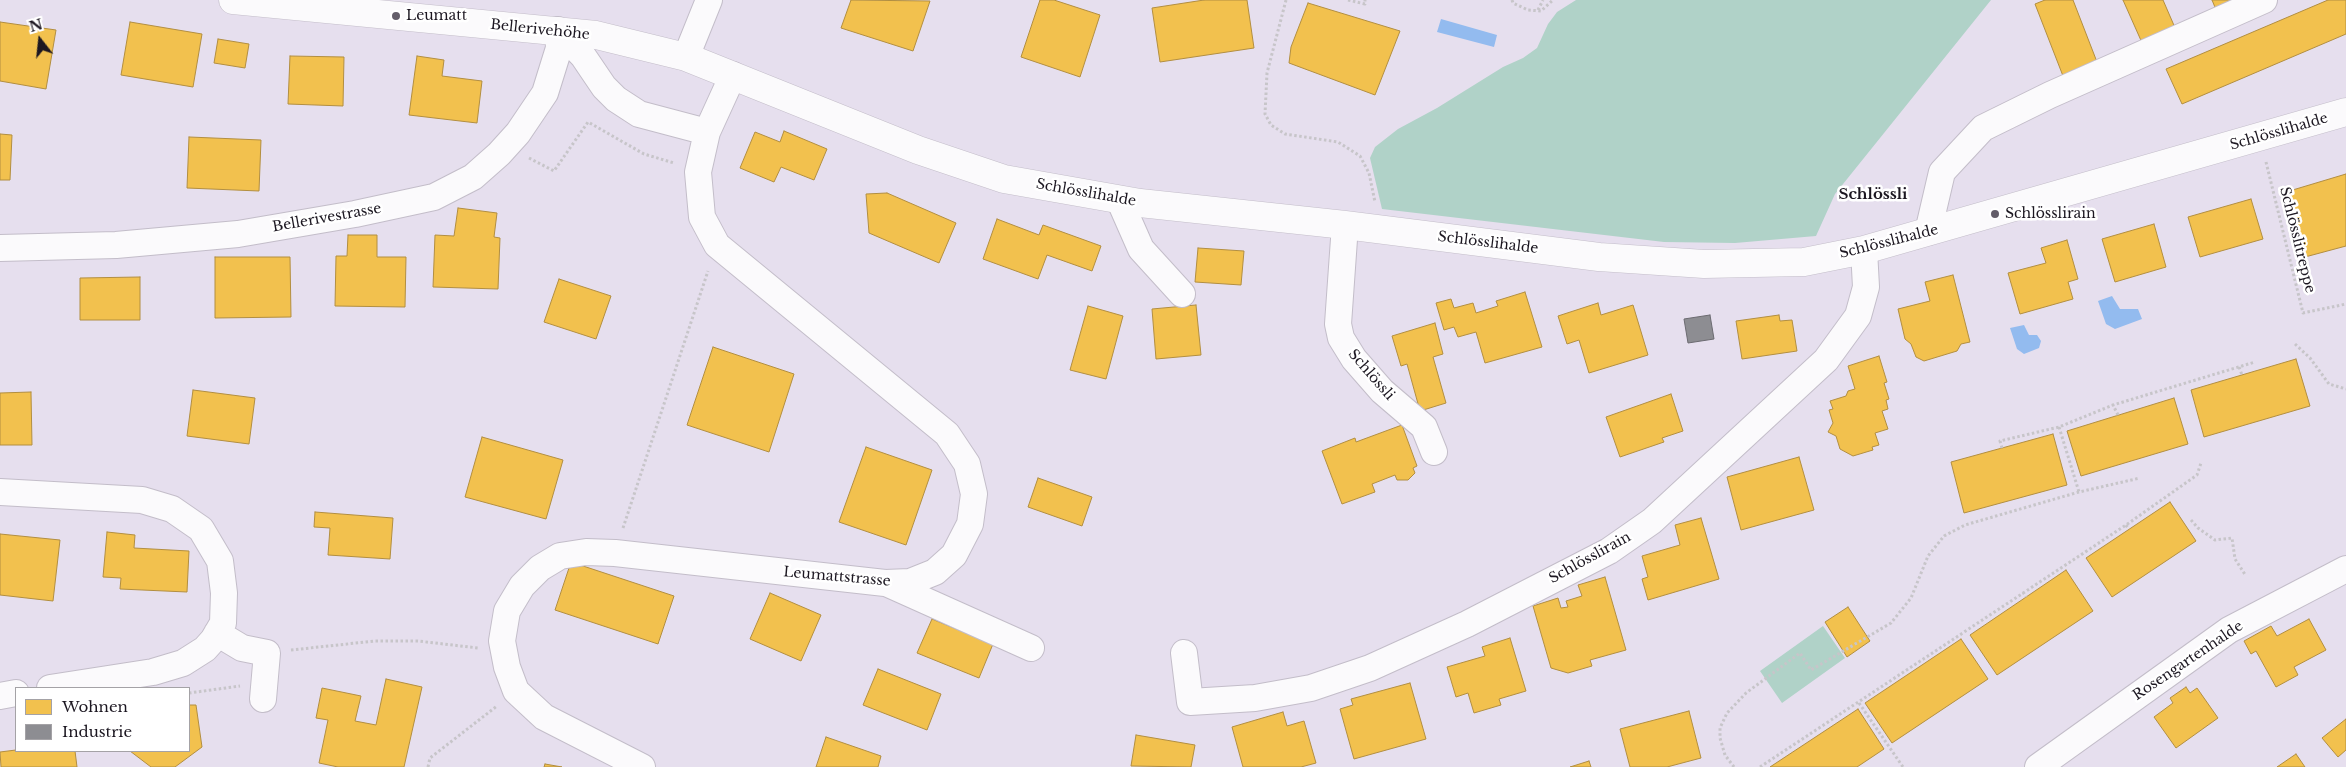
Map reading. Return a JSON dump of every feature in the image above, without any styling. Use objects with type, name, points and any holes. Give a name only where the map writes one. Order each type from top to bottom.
[{"type":"main road","name":"Bellerivehöhe","points":[[233,0],[558,30],[636,45]]},
{"type":"main road","name":"Schlösslihalde","points":[[636,45],[686,57],[918,150],[1004,180],[1119,199],[1599,257],[1704,264],[1804,262],[1864,250],[2346,112]]},
{"type":"street","points":[[686,57],[707,0]]},
{"type":"street","points":[[1928,232],[1942,172],[1983,128],[2050,95],[2264,0]]},
{"type":"street","points":[[558,30],[583,56],[604,87],[616,99],[639,114],[707,132]]},
{"type":"street","name":"Bellerivestrasse","points":[[0,248],[116,245],[238,234],[355,214],[434,197],[472,177],[506,147],[518,133],[545,93],[559,48],[558,30]]},
{"type":"street","name":"Leumattstrasse","points":[[642,767],[544,717],[516,691],[507,667],[502,641],[507,611],[522,586],[540,568],[560,556],[586,552],[615,553],[885,583],[910,582],[935,572],[954,555],[970,524],[974,494],[968,464],[947,434],[717,245],[702,217],[699,167],[707,132],[733,75]]},
{"type":"street","points":[[1119,199],[1140,249],[1182,294]]},
{"type":"street","name":"Schlössli","points":[[1345,225],[1338,324],[1341,338],[1354,359],[1382,391],[1424,427],[1434,452]]},
{"type":"street","name":"Schlösslirain","points":[[1184,653],[1190,702],[1256,698],[1311,688],[1370,668],[1467,624],[1609,551],[1652,521],[1826,360],[1858,316],[1866,287],[1864,250]]},
{"type":"street","points":[[0,492],[142,500],[172,509],[201,529],[220,561],[224,593],[223,622],[204,649],[183,662],[153,672],[56,687]]},
{"type":"street","name":"Rosengartenhalde","points":[[2038,767],[2229,630],[2346,570]]},
{"type":"street","points":[[885,583],[1031,648]]},
{"type":"street","points":[[217,632],[242,648],[267,653],[263,699]]},
{"type":"street","points":[[0,696],[15,693]]},
{"type":"path","points":[[1286,0],[1267,73],[1265,114],[1271,126],[1285,134],[1338,142],[1360,156],[1370,173],[1376,210]]},
{"type":"path","points":[[1348,0],[1365,4],[1365,0]]},
{"type":"path","points":[[1512,0],[1513,3],[1528,10],[1537,11],[1540,11],[1553,0]]},
{"type":"path","points":[[1537,11],[1543,0]]},
{"type":"path","points":[[506,147],[554,171],[588,122],[644,154],[699,167]]},
{"type":"path","name":"Schlösslitreppe","points":[[2265,159],[2303,313],[2346,304]]},
{"type":"path","points":[[621,534],[711,264]]},
{"type":"path","points":[[2295,344],[2310,358],[2329,384],[2346,389]]},
{"type":"path","points":[[2002,448],[2000,441],[2058,427],[2113,406],[2255,362]]},
{"type":"path","points":[[2239,367],[2242,375]]},
{"type":"path","points":[[2113,406],[2118,416]]},
{"type":"path","points":[[2058,427],[2079,492]]},
{"type":"path","points":[[1760,767],[1818,732],[1920,660],[2126,525],[2197,475],[2201,463]]},
{"type":"path","points":[[1734,767],[1722,747],[1720,728],[1727,713],[1746,693],[1800,653],[1811,670],[1891,623],[1911,598],[1928,556],[1944,536],[1964,525],[2079,492],[2140,478]]},
{"type":"path","points":[[2191,520],[2198,528],[2216,540],[2232,538],[2235,559],[2246,576]]},
{"type":"path","points":[[2126,525],[2129,529]]},
{"type":"path","points":[[2023,592],[2026,597]]},
{"type":"path","points":[[267,653],[375,641],[418,641],[483,648]]},
{"type":"path","points":[[1920,660],[1923,664]]},
{"type":"path","points":[[190,693],[212,688]]},
{"type":"path","points":[[1859,703],[1903,767]]},
{"type":"path","points":[[428,767],[430,758],[499,704]]},
{"type":"green space","points":[[1576,0],[1991,0],[1835,194],[1816,236],[1735,243],[1664,242],[1382,209],[1370,158],[1375,147],[1398,129],[1437,108],[1503,67],[1523,58],[1537,48],[1548,24],[1557,12]]},
{"type":"green space","points":[[1823,626],[1845,658],[1782,703],[1760,671]]},
{"type":"water","points":[[1441,19],[1497,35],[1494,47],[1437,32]]},
{"type":"water","points":[[2112,296],[2120,309],[2138,309],[2142,319],[2115,329],[2106,324],[2098,301]]},
{"type":"water","points":[[2024,325],[2029,335],[2037,335],[2041,341],[2039,348],[2024,354],[2017,349],[2010,328]]},
{"type":"building: Wohnen","points":[[851,0],[930,1],[913,51],[841,28]]},
{"type":"building: Wohnen","points":[[1040,0],[1054,0],[1100,15],[1080,77],[1021,57]]},
{"type":"building: Wohnen","points":[[1204,0],[1247,0],[1254,48],[1160,62],[1152,8]]},
{"type":"building: Wohnen","points":[[2045,0],[2073,0],[2097,62],[2063,76],[2035,4]]},
{"type":"building: Wohnen","points":[[2123,0],[2163,0],[2176,30],[2143,45]]},
{"type":"building: Wohnen","points":[[2212,0],[2246,0],[2217,12]]},
{"type":"building: Wohnen","points":[[2328,0],[2346,0],[2346,34],[2182,104],[2166,69]]},
{"type":"building: Wohnen","points":[[1308,3],[1400,31],[1375,95],[1289,63],[1291,47]]},
{"type":"building: Wohnen","points":[[0,22],[56,30],[46,89],[0,81]]},
{"type":"building: Wohnen","points":[[130,22],[202,34],[193,87],[121,75]]},
{"type":"building: Wohnen","points":[[218,39],[249,44],[245,68],[214,63]]},
{"type":"building: Wohnen","points":[[290,56],[344,57],[343,106],[288,104]]},
{"type":"building: Wohnen","points":[[417,56],[444,60],[442,76],[482,81],[477,123],[409,115]]},
{"type":"building: Wohnen","points":[[784,131],[827,149],[814,180],[781,167],[774,182],[740,168],[755,132],[780,142]]},
{"type":"building: Wohnen","points":[[0,134],[12,135],[10,180],[0,180]]},
{"type":"building: Wohnen","points":[[189,137],[261,140],[259,191],[187,188]]},
{"type":"building: Wohnen","points":[[2346,174],[2346,246],[2305,257],[2286,192]]},
{"type":"building: Wohnen","points":[[887,193],[956,223],[939,263],[869,233],[866,194]]},
{"type":"building: Wohnen","points":[[2251,199],[2263,239],[2200,257],[2188,217]]},
{"type":"building: Wohnen","points":[[458,208],[497,213],[494,237],[500,238],[498,289],[433,287],[435,235],[454,236]]},
{"type":"building: Wohnen","points":[[997,219],[1039,235],[1043,225],[1101,246],[1092,271],[1047,255],[1038,279],[983,259]]},
{"type":"building: Wohnen","points":[[2154,224],[2166,267],[2115,282],[2102,239]]},
{"type":"building: Wohnen","points":[[348,235],[377,235],[377,257],[406,257],[405,307],[335,306],[336,256],[347,256]]},
{"type":"building: Wohnen","points":[[2067,240],[2078,279],[2068,282],[2073,299],[2020,314],[2008,273],[2046,263],[2041,248]]},
{"type":"building: Wohnen","points":[[1198,248],[1244,251],[1241,285],[1195,282]]},
{"type":"building: Wohnen","points":[[215,257],[290,257],[291,317],[215,318]]},
{"type":"building: Wohnen","points":[[1953,275],[1970,342],[1961,344],[1957,351],[1924,361],[1916,357],[1911,344],[1905,339],[1898,309],[1930,301],[1925,282]]},
{"type":"building: Wohnen","points":[[140,277],[140,320],[80,320],[80,278]]},
{"type":"building: Wohnen","points":[[559,279],[611,296],[596,339],[544,322]]},
{"type":"building: Wohnen","points":[[1525,292],[1542,347],[1485,363],[1476,332],[1458,337],[1454,327],[1444,330],[1436,303],[1451,299],[1454,308],[1473,303],[1476,313],[1498,306],[1496,301]]},
{"type":"building: Wohnen","points":[[1598,303],[1601,315],[1633,305],[1648,355],[1589,373],[1579,340],[1567,344],[1558,316]]},
{"type":"building: Wohnen","points":[[1196,305],[1201,355],[1156,359],[1152,309]]},
{"type":"building: Wohnen","points":[[1088,306],[1123,316],[1106,379],[1070,370]]},
{"type":"building: Wohnen","points":[[1779,315],[1780,321],[1792,320],[1797,351],[1742,359],[1736,321]]},
{"type":"building: Wohnen","points":[[1435,323],[1443,354],[1433,357],[1446,403],[1420,411],[1407,364],[1401,366],[1392,336]]},
{"type":"building: Wohnen","points":[[713,347],[794,374],[769,452],[687,425]]},
{"type":"building: Wohnen","points":[[1879,356],[1887,382],[1884,383],[1889,399],[1886,400],[1888,409],[1882,411],[1888,429],[1875,433],[1879,445],[1872,447],[1873,450],[1853,456],[1840,449],[1836,436],[1828,432],[1833,423],[1829,410],[1833,409],[1830,401],[1846,396],[1848,391],[1855,389],[1848,366]]},
{"type":"building: Wohnen","points":[[2296,359],[2310,406],[2204,437],[2191,390]]},
{"type":"building: Wohnen","points":[[193,390],[255,398],[249,444],[187,436]]},
{"type":"building: Wohnen","points":[[31,392],[32,445],[0,445],[0,393]]},
{"type":"building: Wohnen","points":[[1671,394],[1683,431],[1662,438],[1664,442],[1620,457],[1606,417]]},
{"type":"building: Wohnen","points":[[2174,398],[2188,444],[2081,476],[2067,431]]},
{"type":"building: Wohnen","points":[[1402,425],[1417,466],[1413,468],[1415,473],[1408,480],[1397,480],[1395,475],[1372,484],[1375,492],[1342,504],[1322,451],[1355,438],[1356,442]]},
{"type":"building: Wohnen","points":[[2053,434],[2067,485],[1964,513],[1951,462]]},
{"type":"building: Wohnen","points":[[482,437],[563,460],[546,519],[465,497]]},
{"type":"building: Wohnen","points":[[866,447],[932,470],[906,545],[839,522]]},
{"type":"building: Wohnen","points":[[1799,457],[1814,510],[1741,530],[1727,477]]},
{"type":"building: Wohnen","points":[[1038,478],[1092,497],[1082,526],[1028,507]]},
{"type":"building: Wohnen","points":[[2170,502],[2196,541],[2112,597],[2086,558]]},
{"type":"building: Wohnen","points":[[315,512],[393,518],[390,559],[328,555],[330,528],[314,527]]},
{"type":"building: Wohnen","points":[[1701,518],[1719,579],[1648,600],[1642,579],[1648,577],[1642,556],[1680,545],[1675,525]]},
{"type":"building: Wohnen","points":[[107,532],[135,535],[134,548],[189,551],[187,592],[120,589],[121,578],[103,577]]},
{"type":"building: Wohnen","points":[[0,534],[60,540],[53,601],[0,595]]},
{"type":"building: Wohnen","points":[[571,562],[674,596],[658,644],[555,610]]},
{"type":"building: Wohnen","points":[[2066,570],[2093,611],[1997,675],[1970,635]]},
{"type":"building: Wohnen","points":[[1605,577],[1626,650],[1590,660],[1592,666],[1568,673],[1551,668],[1533,606],[1558,598],[1561,608],[1568,607],[1566,601],[1582,596],[1578,585]]},
{"type":"building: Wohnen","points":[[770,593],[821,615],[801,661],[750,639]]},
{"type":"building: Wohnen","points":[[1848,607],[1870,641],[1847,657],[1825,622]]},
{"type":"building: Wohnen","points":[[932,619],[993,644],[979,678],[917,653]]},
{"type":"building: Wohnen","points":[[2309,619],[2326,650],[2294,667],[2298,675],[2276,687],[2256,651],[2251,654],[2244,641],[2271,626],[2277,636]]},
{"type":"building: Wohnen","points":[[1510,638],[1526,691],[1499,699],[1501,705],[1474,713],[1468,693],[1456,697],[1447,667],[1485,656],[1482,647]]},
{"type":"building: Wohnen","points":[[1961,639],[1988,679],[1892,743],[1865,703]]},
{"type":"building: Wohnen","points":[[878,669],[941,694],[927,730],[863,705]]},
{"type":"building: Wohnen","points":[[386,679],[422,687],[404,767],[338,767],[319,763],[328,720],[316,718],[322,688],[361,696],[355,721],[376,725]]},
{"type":"building: Wohnen","points":[[1410,683],[1426,739],[1354,759],[1340,709],[1353,705],[1351,699]]},
{"type":"building: Wohnen","points":[[2186,687],[2190,693],[2197,688],[2218,718],[2176,748],[2154,717],[2173,703],[2170,698]]},
{"type":"building: Wohnen","points":[[190,705],[196,705],[202,747],[175,767],[151,767],[131,752],[190,752]]},
{"type":"building: Wohnen","points":[[1858,709],[1884,749],[1857,767],[1770,767]]},
{"type":"building: Wohnen","points":[[1689,711],[1701,758],[1667,767],[1630,767],[1620,729]]},
{"type":"building: Wohnen","points":[[1283,712],[1287,726],[1304,721],[1316,763],[1301,767],[1243,767],[1232,727]]},
{"type":"building: Wohnen","points":[[2346,719],[2346,750],[2338,757],[2322,738]]},
{"type":"building: Wohnen","points":[[1136,735],[1195,745],[1191,767],[1131,766]]},
{"type":"building: Wohnen","points":[[826,737],[881,756],[878,767],[816,767]]},
{"type":"building: Wohnen","points":[[15,750],[15,752],[75,752],[77,767],[1,767],[0,752]]},
{"type":"building: Wohnen","points":[[2296,754],[2305,767],[2277,767]]},
{"type":"building: Wohnen","points":[[1589,761],[1591,767],[1570,767]]},
{"type":"building: Wohnen","points":[[545,764],[562,767],[544,767]]},
{"type":"building: Industrie","points":[[1710,315],[1714,339],[1688,343],[1684,319]]},
{"type":"place","name":"Leumatt","points":[[396,16]]},
{"type":"place","name":"Schlösslirain","points":[[1995,214]]},
{"type":"district","name":"Schlössli","points":[[1873,195]]}]
